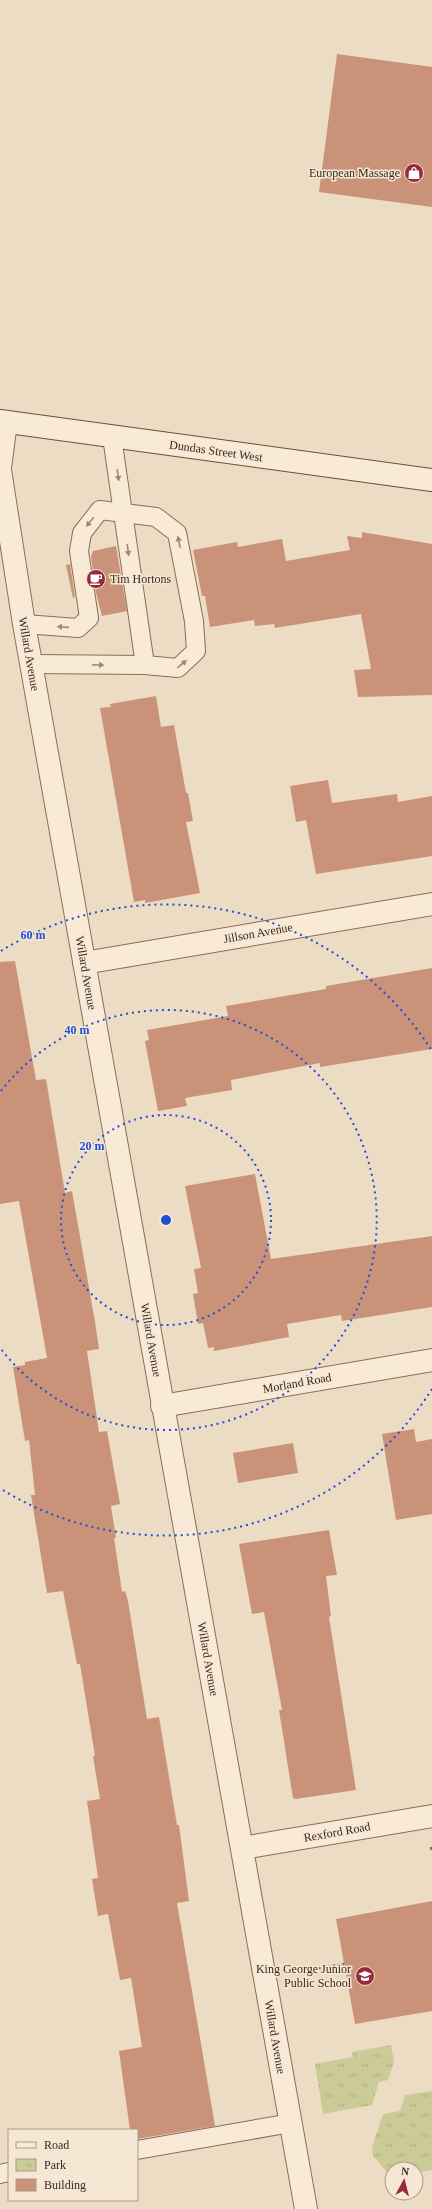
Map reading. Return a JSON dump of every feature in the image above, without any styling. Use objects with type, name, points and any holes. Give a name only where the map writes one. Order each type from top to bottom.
[{"type":"street","name":"Dundas Street West","points":[[3,422],[432,480]]},
{"type":"street","name":"Willard Avenue","points":[[3,422],[0,469],[24,624],[306,2209]]},
{"type":"street","name":"Jillson Avenue","points":[[84,963],[432,904]]},
{"type":"street","name":"Morland Road","points":[[162,1406],[432,1360]]},
{"type":"street","name":"Rexford Road","points":[[242,1848],[432,1816]]},
{"type":"lane","points":[[112,437],[145,665]]},
{"type":"lane","points":[[24,624],[78,628],[90,618],[79,551],[82,533],[100,510],[156,517],[177,533],[194,621],[196,652],[178,668],[145,665],[31,664]]},
{"type":"lane","points":[[138,2150],[290,2123]]},
{"type":"path","points":[[292,1973],[344,1964]]},
{"type":"green space","points":[[391,2045],[394,2062],[388,2080],[379,2082],[372,2105],[323,2114],[315,2064],[353,2057],[352,2052]]},
{"type":"green space","points":[[432,2091],[432,2170],[424,2172],[424,2161],[384,2161],[384,2169],[373,2156],[372,2147],[383,2114],[400,2111],[405,2095]]},
{"type":"building","points":[[337,54],[432,67],[432,207],[319,192]]},
{"type":"building","points":[[362,532],[432,544],[432,695],[358,697],[354,670],[371,669],[361,614],[275,628],[274,624],[255,626],[254,620],[210,627],[205,596],[202,596],[193,550],[237,542],[238,547],[282,539],[286,561],[350,550],[347,536],[362,538]]},
{"type":"building","name":"Tim Hortons","points":[[116,546],[127,611],[102,616],[96,593],[91,557],[93,551]]},
{"type":"building","points":[[70,564],[75,597],[73,598],[66,565]]},
{"type":"building","points":[[156,696],[161,727],[174,725],[186,793],[188,793],[193,821],[186,822],[200,893],[145,903],[145,900],[134,902],[100,708],[111,707],[110,704]]},
{"type":"building","points":[[328,780],[332,803],[397,794],[398,802],[432,796],[432,856],[316,874],[306,820],[296,822],[290,786]]},
{"type":"building","points":[[15,961],[36,1080],[46,1079],[65,1193],[72,1191],[99,1349],[87,1351],[99,1432],[107,1431],[120,1504],[111,1506],[122,1592],[125,1591],[128,1601],[147,1719],[159,1717],[177,1825],[179,1825],[189,1901],[177,1903],[215,2126],[138,2139],[138,2129],[130,2129],[119,2051],[142,2047],[131,1978],[120,1980],[108,1914],[98,1916],[92,1879],[98,1878],[87,1801],[100,1799],[93,1756],[95,1756],[80,1664],[77,1664],[63,1591],[47,1593],[31,1495],[35,1495],[29,1440],[25,1441],[13,1367],[25,1365],[25,1362],[47,1358],[19,1201],[0,1204],[0,962]]},
{"type":"building","points":[[432,968],[432,1049],[320,1067],[320,1063],[231,1080],[232,1090],[185,1098],[187,1106],[158,1111],[145,1041],[149,1040],[147,1030],[228,1016],[226,1006],[326,989],[326,986]]},
{"type":"building","points":[[255,1174],[271,1259],[432,1236],[432,1307],[342,1321],[341,1315],[287,1324],[289,1337],[214,1351],[214,1347],[208,1348],[203,1323],[198,1324],[193,1294],[198,1293],[194,1269],[201,1268],[185,1186]]},
{"type":"building","points":[[414,1429],[416,1442],[432,1439],[432,1514],[396,1520],[382,1434]]},
{"type":"building","points":[[293,1443],[298,1473],[238,1483],[233,1453]]},
{"type":"building","points":[[329,1530],[337,1575],[326,1576],[331,1616],[329,1617],[356,1790],[296,1799],[293,1798],[279,1710],[282,1710],[264,1612],[252,1614],[239,1544]]},
{"type":"building","points":[[432,1901],[432,2011],[355,2024],[336,1919]]},
{"type":"place","name":"European Massage","points":[[414,173]]},
{"type":"place","name":"Tim Hortons","points":[[96,579]]},
{"type":"place","name":"King George Junior Public School","points":[[365,1976]]}]
